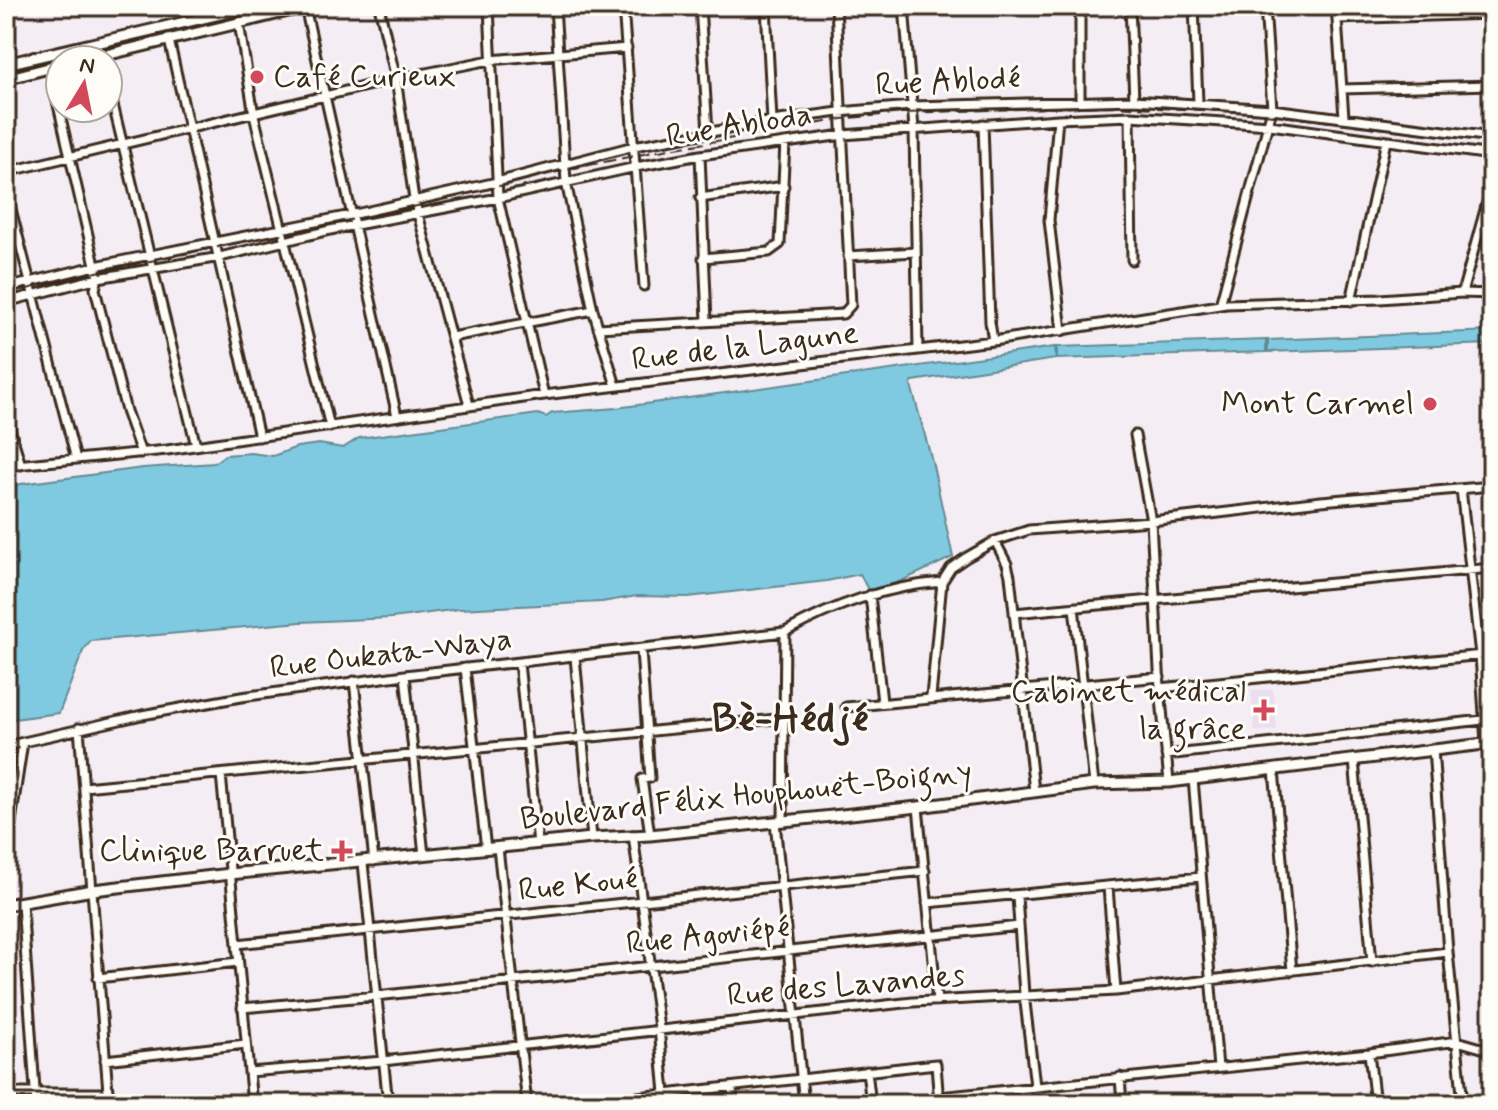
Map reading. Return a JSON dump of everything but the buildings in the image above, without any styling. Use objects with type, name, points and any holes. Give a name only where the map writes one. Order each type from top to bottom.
[{"type":"street","points":[[6,64],[254,6]]},
{"type":"street","points":[[124,52],[307,6],[397,416]]},
{"type":"street","points":[[379,6],[396,79],[414,199],[469,405]]},
{"type":"street","points":[[489,6],[498,198],[544,395]]},
{"type":"street","points":[[555,6],[566,182],[593,310],[616,386]]},
{"type":"street","points":[[623,6],[644,286]]},
{"type":"street","points":[[700,6],[708,132]]},
{"type":"street","points":[[766,6],[772,121]]},
{"type":"street","points":[[598,328],[843,314],[851,305],[836,6]]},
{"type":"street","points":[[904,6],[914,129],[918,350]]},
{"type":"street","points":[[1080,6],[1080,101]]},
{"type":"street","points":[[1130,6],[1134,100]]},
{"type":"street","points":[[1194,6],[1198,102]]},
{"type":"street","points":[[1220,305],[1251,183],[1270,125],[1272,109],[1265,6]]},
{"type":"street","points":[[1336,6],[1344,117]]},
{"type":"street","points":[[1337,19],[1490,11],[1492,93]]},
{"type":"street","points":[[239,23],[254,115],[330,427]]},
{"type":"street","points":[[169,40],[259,437]]},
{"type":"street","points":[[6,172],[396,79],[490,60],[627,48]]},
{"type":"street","points":[[6,79],[44,68]]},
{"type":"street","points":[[1342,89],[1492,85]]},
{"type":"street","name":"Rue Ablodé","points":[[6,288],[95,266],[351,215],[497,182],[634,146],[839,112],[912,106],[1080,101],[1198,102],[1492,137]]},
{"type":"street","points":[[1130,116],[1132,260]]},
{"type":"street","name":"Rue Abloda","points":[[6,302],[98,278],[220,257],[353,225],[498,198],[636,167],[843,135],[1130,116],[1270,125],[1492,155]]},
{"type":"street","points":[[1058,119],[1049,220],[1062,331]]},
{"type":"street","points":[[61,124],[98,278],[95,289],[126,411],[141,453]]},
{"type":"street","points":[[117,124],[196,446]]},
{"type":"street","points":[[983,124],[993,341]]},
{"type":"street","points":[[1351,301],[1386,141]]},
{"type":"street","points":[[703,258],[775,249],[782,239],[785,143]]},
{"type":"street","points":[[700,155],[707,321]]},
{"type":"street","points":[[1462,293],[1489,210],[1492,184]]},
{"type":"street","points":[[700,198],[784,186]]},
{"type":"street","points":[[6,190],[76,459]]},
{"type":"street","points":[[848,256],[916,252]]},
{"type":"street","name":"Rue de la Lagune","points":[[6,466],[141,453],[544,395],[993,341],[1220,305],[1492,294]]},
{"type":"street","points":[[452,337],[593,310]]},
{"type":"street","points":[[6,416],[21,465]]},
{"type":"street","points":[[1135,435],[1151,521],[1160,688],[1169,782]]},
{"type":"street","points":[[931,697],[942,582],[951,568],[995,541],[1029,530],[1151,521],[1321,501],[1492,486]]},
{"type":"street","points":[[1461,489],[1489,743]]},
{"type":"street","points":[[995,541],[1008,569],[1034,791]]},
{"type":"street","points":[[1014,613],[1492,568]]},
{"type":"street","name":"Rue Oukata-Waya","points":[[6,746],[189,705],[354,681],[785,632],[870,595],[904,586],[942,582]]},
{"type":"street","points":[[870,595],[882,702]]},
{"type":"street","points":[[1074,607],[1094,784]]},
{"type":"street","points":[[785,632],[786,718],[779,821],[782,886],[804,1104]]},
{"type":"street","points":[[641,650],[650,778],[642,779],[650,835]]},
{"type":"street","points":[[1160,688],[1492,654]]},
{"type":"street","points":[[575,657],[592,838]]},
{"type":"street","points":[[519,663],[538,844]]},
{"type":"street","points":[[465,668],[486,849]]},
{"type":"street","points":[[405,675],[424,855]]},
{"type":"street","points":[[846,707],[1160,677]]},
{"type":"street","points":[[354,681],[374,861]]},
{"type":"street","points":[[84,787],[786,718]]},
{"type":"street","points":[[1166,755],[1488,719]]},
{"type":"street","points":[[79,728],[109,1104]]},
{"type":"street","points":[[6,855],[23,742]]},
{"type":"street","name":"Boulevard Félix Houphouët-Boigny","points":[[6,905],[93,890],[230,874],[650,835],[918,807],[1094,784],[1169,782],[1489,743]]},
{"type":"street","points":[[1433,749],[1463,1104]]},
{"type":"street","points":[[1354,760],[1372,962]]},
{"type":"street","points":[[1274,770],[1292,971]]},
{"type":"street","points":[[221,774],[252,1104]]},
{"type":"street","points":[[1193,779],[1218,1068]]},
{"type":"street","points":[[918,807],[937,1001]]},
{"type":"street","points":[[633,835],[644,901],[666,1104]]},
{"type":"street","points":[[498,848],[527,1104]]},
{"type":"street","points":[[363,863],[388,1104]]},
{"type":"street","name":"Rue Koué","points":[[237,944],[925,871]]},
{"type":"street","points":[[927,903],[1017,897],[1201,877]]},
{"type":"street","points":[[1108,887],[1116,991]]},
{"type":"street","points":[[1017,897],[1035,1086]]},
{"type":"street","points":[[22,903],[36,1104]]},
{"type":"street","name":"Rue Agoviépé","points":[[242,1008],[1019,926]]},
{"type":"street","name":"Rue des Lavandes","points":[[249,1072],[383,1061],[520,1043],[937,1001],[1116,991],[1448,952]]},
{"type":"street","points":[[98,978],[238,962]]},
{"type":"street","points":[[574,1104],[936,1064],[939,1100],[1035,1086],[1369,1053],[1457,1041],[1492,1051]]},
{"type":"street","points":[[105,1060],[246,1044]]},
{"type":"street","points":[[1369,1053],[1375,1104]]},
{"type":"street","points":[[867,1071],[871,1104]]},
{"type":"street","points":[[1120,1077],[1122,1104]]},
{"type":"street","points":[[732,1087],[733,1104]]},
{"type":"street","points":[[6,1093],[107,1093]]},
{"type":"shaded area","name":"Cabinet médical la grâce","points":[[1273,689],[1277,730],[1255,731],[1251,691]]},
{"type":"water","points":[[1492,331],[1492,344],[1268,352],[1268,340]]},
{"type":"water","points":[[1266,340],[1266,352],[1057,359],[1057,347]]},
{"type":"water","points":[[1055,347],[1056,359],[913,381],[911,385],[953,557],[895,584],[868,590],[860,574],[827,581],[688,597],[637,596],[602,602],[459,609],[392,618],[301,622],[91,641],[83,651],[59,713],[6,720],[6,486],[143,468],[214,463],[225,455],[251,453],[273,456],[297,447],[319,444],[343,448],[359,438],[538,414],[546,417],[552,413],[616,408]]},
{"type":"railway","points":[[6,294],[97,272],[417,206],[565,170],[849,118],[904,113],[1108,106],[1249,112],[1492,142]]},
{"type":"place","name":"Café Curieux","points":[[257,77]]},
{"type":"place","name":"Mont Carmel","points":[[1430,404]]},
{"type":"place","name":"Cabinet médical la grâce","points":[[1264,710]]},
{"type":"place","name":"Clinique Barruet","points":[[342,851]]},
{"type":"district","name":"Bè-Hédjé","points":[[790,720]]}]
